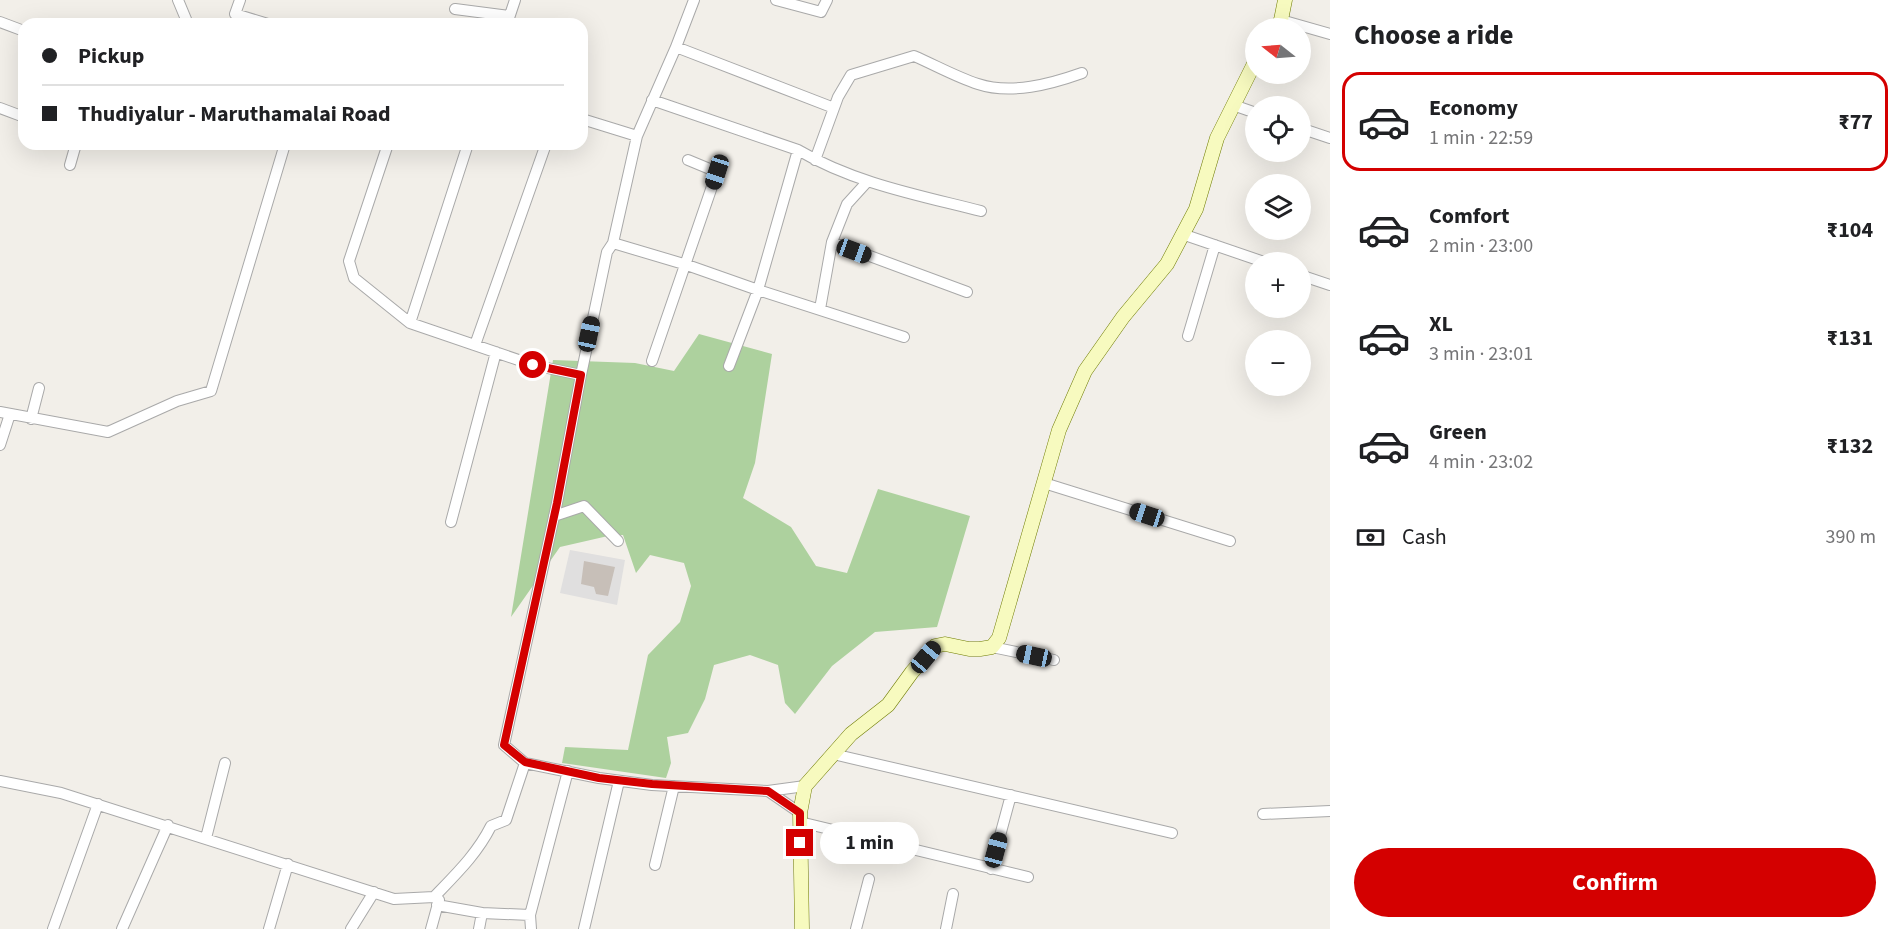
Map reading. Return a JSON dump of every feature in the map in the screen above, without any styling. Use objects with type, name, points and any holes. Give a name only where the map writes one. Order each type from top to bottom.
[{"type":"main road","points":[[1280,18],[1284,0]]},
{"type":"main road","points":[[802,929],[800,817],[805,786],[851,734],[888,705],[935,646],[945,644],[969,649],[992,646],[999,638],[1059,430],[1085,371],[1123,317],[1167,264],[1196,208],[1216,138],[1245,82]]},
{"type":"street","points":[[178,0],[186,18]]},
{"type":"street","points":[[240,0],[235,14],[248,18]]},
{"type":"street","points":[[509,18],[515,0]]},
{"type":"street","points":[[694,0],[637,135],[613,243],[607,252],[554,516],[504,745],[525,762],[619,781],[768,791],[805,786]]},
{"type":"street","points":[[776,0],[821,12],[827,0]]},
{"type":"street","points":[[455,9],[498,18]]},
{"type":"street","points":[[0,22],[18,29]]},
{"type":"street","points":[[1311,30],[1330,34]]},
{"type":"street","points":[[676,47],[834,108]]},
{"type":"street","points":[[815,160],[838,97],[851,75],[914,56],[979,84],[1003,88],[1051,84],[1082,73]]},
{"type":"street","points":[[652,100],[798,150],[815,160],[867,182],[981,211]]},
{"type":"street","points":[[1233,105],[1245,109]]},
{"type":"street","points":[[0,108],[18,115]]},
{"type":"street","points":[[588,121],[637,135]]},
{"type":"street","points":[[1311,132],[1330,138]]},
{"type":"street","points":[[70,165],[74,150]]},
{"type":"street","points":[[0,445],[5,413],[108,432],[177,402],[211,391],[283,150]]},
{"type":"street","points":[[386,150],[349,261],[354,278],[410,323],[533,365],[581,375]]},
{"type":"street","points":[[410,323],[466,150]]},
{"type":"street","points":[[475,345],[544,150]]},
{"type":"street","points":[[729,366],[758,290],[798,150]]},
{"type":"street","points":[[652,361],[687,265],[717,172],[688,160]]},
{"type":"street","points":[[820,309],[832,242],[847,204],[867,182]]},
{"type":"street","points":[[1182,234],[1245,255]]},
{"type":"street","points":[[832,242],[967,292]]},
{"type":"street","points":[[613,243],[687,265],[904,337]]},
{"type":"street","points":[[1188,336],[1215,245]]},
{"type":"street","points":[[1311,279],[1330,285]]},
{"type":"street","points":[[451,522],[496,352]]},
{"type":"street","points":[[31,419],[39,388]]},
{"type":"street","points":[[1044,483],[1230,541]]},
{"type":"street","points":[[554,516],[584,506],[618,541]]},
{"type":"street","points":[[992,646],[1054,660]]},
{"type":"street","points":[[833,754],[1172,833]]},
{"type":"street","points":[[0,781],[61,793],[98,804],[394,899],[434,897],[479,848],[491,826],[506,820],[525,762]]},
{"type":"street","points":[[206,838],[225,763]]},
{"type":"street","points":[[531,929],[530,915],[568,771]]},
{"type":"street","points":[[584,929],[619,781]]},
{"type":"street","points":[[655,865],[674,786]]},
{"type":"street","points":[[768,791],[800,817],[1028,878]]},
{"type":"street","points":[[991,868],[1011,795]]},
{"type":"street","points":[[53,929],[98,804]]},
{"type":"street","points":[[1263,814],[1330,811]]},
{"type":"street","points":[[122,929],[168,825]]},
{"type":"street","points":[[269,929],[288,864]]},
{"type":"street","points":[[856,929],[869,879]]},
{"type":"street","points":[[431,929],[442,888]]},
{"type":"street","points":[[351,929],[374,892]]},
{"type":"street","points":[[946,929],[953,894]]},
{"type":"street","points":[[437,905],[482,913],[530,915]]},
{"type":"street","points":[[479,929],[482,913]]},
{"type":"shaded area","points":[[570,550],[625,560],[617,605],[560,593]]},
{"type":"green space","points":[[699,334],[772,354],[755,463],[743,498],[791,527],[816,566],[847,573],[878,489],[970,516],[937,627],[875,632],[832,666],[795,714],[785,703],[778,665],[750,655],[714,665],[705,699],[688,733],[667,737],[671,763],[666,778],[562,763],[565,747],[628,750],[648,655],[680,622],[691,586],[684,563],[650,555],[636,573],[623,535],[608,536],[560,547],[511,617],[553,360],[635,363],[674,371]]},
{"type":"building","points":[[584,561],[615,567],[608,596],[596,594],[594,587],[581,584]]},
{"type":"route","points":[[533,365],[581,375],[557,503],[504,745],[525,762],[599,778],[652,784],[768,791],[800,813],[800,843]]}]
